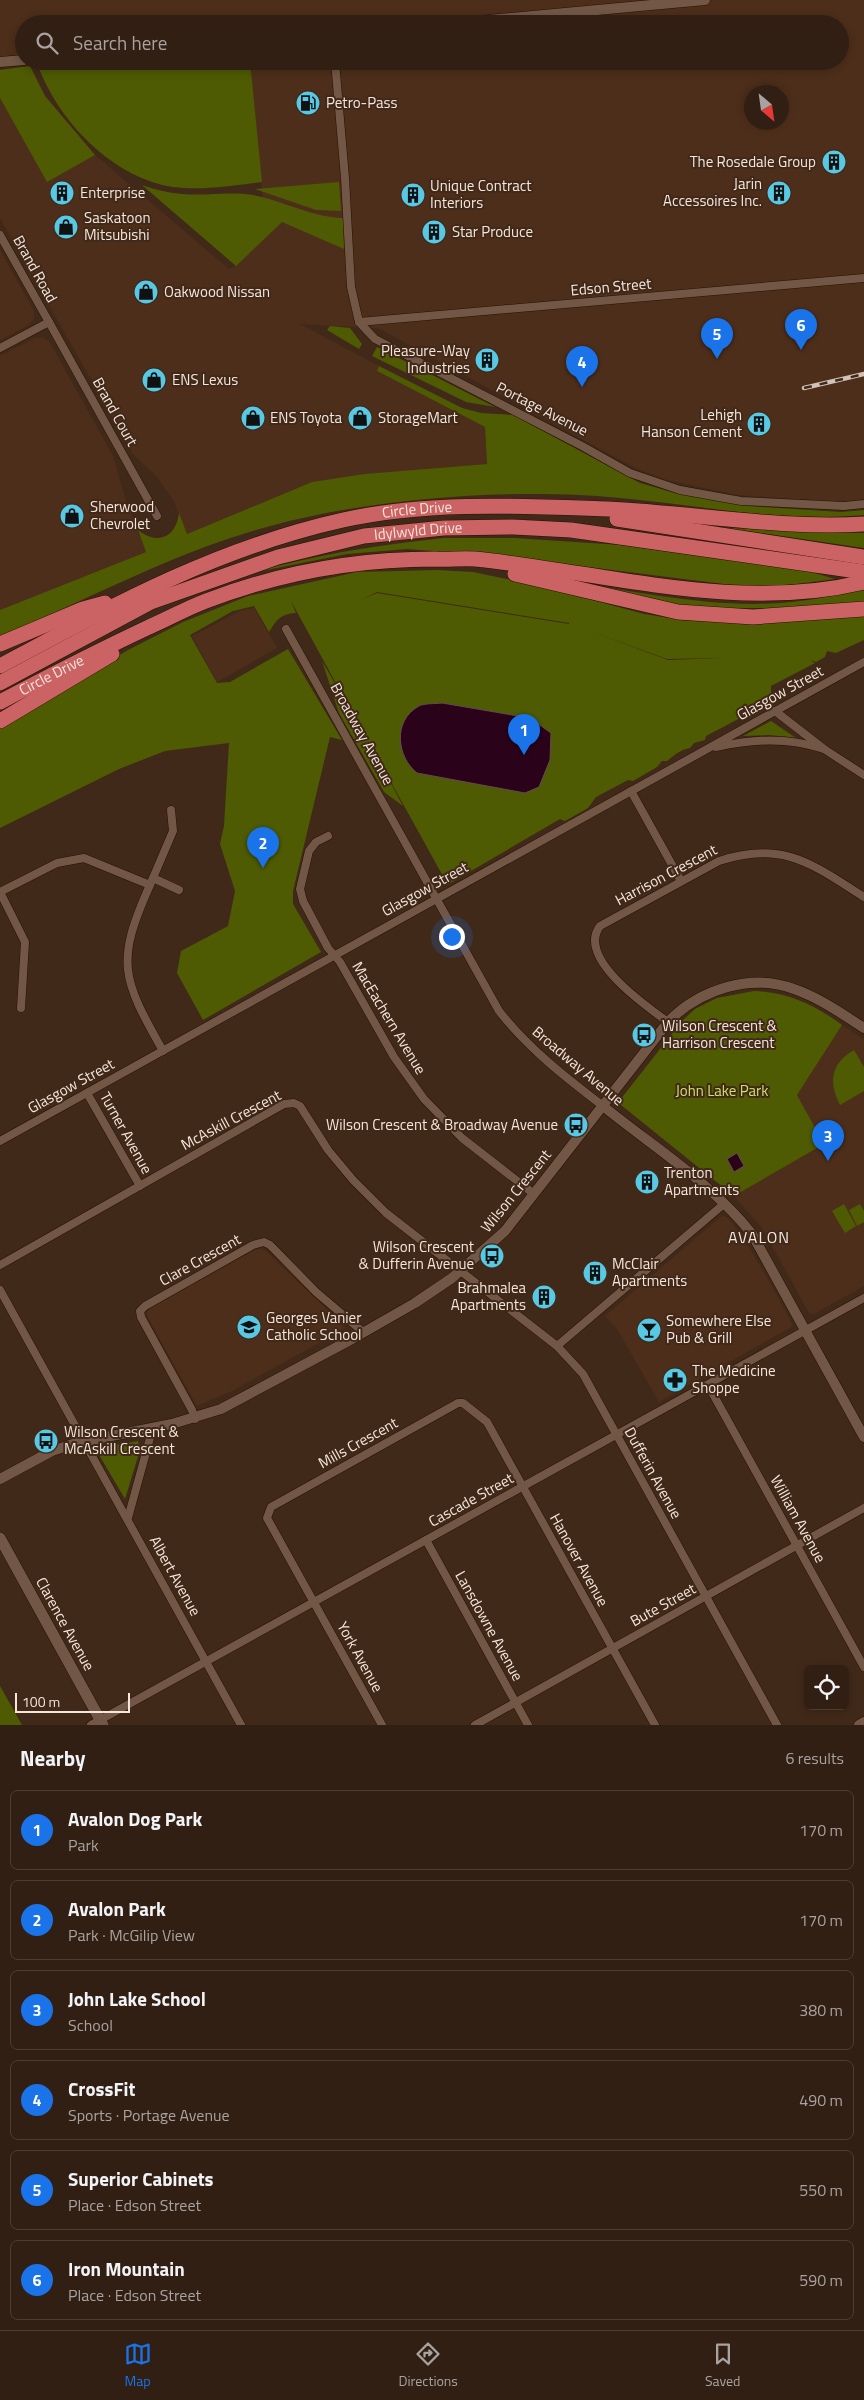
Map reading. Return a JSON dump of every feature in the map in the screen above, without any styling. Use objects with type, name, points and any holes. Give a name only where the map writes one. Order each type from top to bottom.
[{"type":"highway","name":"Circle Drive","points":[[0,666],[131,596],[226,554],[344,520],[418,510],[486,506],[609,510],[808,525],[864,524]]},
{"type":"highway","points":[[552,508],[864,557]]},
{"type":"highway","name":"Idylwyld Drive","points":[[0,683],[151,602],[278,557],[364,536],[444,528],[513,527],[571,530],[864,572]]},
{"type":"highway","name":"Circle Drive","points":[[0,702],[80,660],[205,601],[260,582],[337,566],[402,558],[473,559],[734,593],[793,593],[864,582]]},
{"type":"highway","points":[[435,559],[445,564],[520,574],[678,612],[753,617],[864,609]]},
{"type":"highway","points":[[0,644],[83,609],[131,596]]},
{"type":"highway","points":[[0,721],[175,615]]},
{"type":"main road","name":"Clarence Avenue","points":[[0,1538],[98,1723]]},
{"type":"street","points":[[543,15],[705,0]]},
{"type":"street","points":[[0,62],[15,61]]},
{"type":"street","name":"Portage Avenue","points":[[336,70],[345,178],[351,287],[360,322],[375,339],[574,441],[630,474],[680,490],[741,501],[844,506],[864,504]]},
{"type":"street","name":"Brand Road","points":[[0,234],[49,322],[0,348]]},
{"type":"street","name":"Edson Street","points":[[360,322],[864,278]]},
{"type":"street","name":"Brand Court","points":[[49,322],[157,516]]},
{"type":"street","name":"Broadway Avenue","points":[[286,629],[486,991],[518,1036],[543,1060],[725,1203],[752,1234],[864,1437]]},
{"type":"street","name":"Glasgow Street","points":[[0,1141],[864,662]]},
{"type":"street","points":[[775,711],[824,749],[864,774]]},
{"type":"street","points":[[709,748],[747,740],[774,739],[797,741],[824,749]]},
{"type":"street","points":[[631,791],[681,881]]},
{"type":"street","points":[[163,1050],[139,1007],[128,976],[128,940],[173,831],[171,810]]},
{"type":"street","name":"MacEachern Avenue","points":[[328,836],[316,842],[309,852],[300,889],[302,901],[333,956],[340,962],[394,1057],[424,1099],[462,1138],[534,1194]]},
{"type":"street","name":"Harrison Crescent","points":[[668,1022],[615,980],[595,947],[594,938],[600,926],[719,861],[736,856],[762,853],[782,854],[803,860],[864,897]]},
{"type":"street","points":[[21,1008],[25,942],[0,892],[57,863],[84,858],[179,890]]},
{"type":"street","name":"Wilson Crescent","points":[[0,1479],[52,1451],[84,1440],[195,1418],[241,1400],[415,1303],[460,1271],[501,1235],[668,1022],[685,1007],[723,988],[764,983],[795,989],[816,998],[864,1028]]},
{"type":"street","name":"Turner Avenue","points":[[88,1093],[140,1186]]},
{"type":"street","name":"McAskill Crescent","points":[[0,1265],[284,1104],[294,1103],[304,1111],[328,1150],[352,1180],[386,1213],[460,1271]]},
{"type":"street","points":[[557,1346],[725,1203]]},
{"type":"street","name":"Clare Crescent","points":[[195,1418],[141,1317],[140,1311],[253,1245],[264,1242],[270,1245],[316,1292],[363,1332]]},
{"type":"street","name":"Dufferin Avenue","points":[[460,1271],[557,1346],[583,1374],[777,1725]]},
{"type":"street","points":[[0,1290],[84,1440]]},
{"type":"street","name":"Cascade Street","points":[[98,1723],[205,1661],[864,1298]]},
{"type":"street","name":"William Avenue","points":[[708,1385],[864,1667]]},
{"type":"street","name":"Mills Crescent","points":[[314,1602],[267,1518],[271,1507],[458,1403],[463,1404],[482,1416],[487,1422],[523,1486]]},
{"type":"street","points":[[128,1518],[153,1427]]},
{"type":"street","name":"Albert Avenue","points":[[84,1440],[241,1725]]},
{"type":"street","name":"Hanover Avenue","points":[[523,1486],[655,1725]]},
{"type":"street","name":"Bute Street","points":[[475,1725],[864,1508]]},
{"type":"street","name":"Lansdowne Avenue","points":[[426,1540],[528,1725]]},
{"type":"street","name":"York Avenue","points":[[314,1602],[382,1725]]},
{"type":"street","points":[[859,1725],[864,1722]]},
{"type":"shaded area","points":[[0,0],[864,0],[864,499],[840,502],[737,495],[667,480],[635,468],[378,328],[300,324],[379,366],[377,371],[485,427],[487,464],[364,474],[312,482],[187,534],[173,500],[157,477],[133,454],[0,218],[0,98],[47,181],[95,155],[229,269],[236,266],[263,203],[251,70],[849,70],[849,15],[15,15],[15,56],[0,57]]},
{"type":"shaded area","points":[[0,250],[34,311],[34,319],[29,325],[0,340]]},
{"type":"shaded area","points":[[35,338],[43,338],[49,341],[113,456],[126,501],[146,552],[0,610],[0,356]]},
{"type":"shaded area","points":[[254,608],[277,648],[217,682],[192,636],[240,611]]},
{"type":"shaded area","points":[[442,703],[530,718],[551,733],[550,760],[539,787],[525,793],[417,773],[405,758],[402,749],[400,739],[404,721],[419,706]]},
{"type":"shaded area","points":[[842,1025],[864,1039],[864,1286],[814,1314],[809,1313],[762,1228],[734,1196],[823,1144],[797,1095]]},
{"type":"shaded area","points":[[737,1153],[744,1166],[734,1172],[727,1159]]},
{"type":"shaded area","points":[[720,1217],[728,1218],[743,1237],[793,1326],[659,1402],[617,1329],[605,1316]]},
{"type":"shaded area","name":"Georges Vanier Catholic School","points":[[257,1249],[265,1250],[346,1328],[232,1391],[197,1406],[148,1318],[147,1312],[150,1308]]},
{"type":"green space","points":[[15,68],[15,70],[32,70],[45,96],[95,155],[47,182],[0,98],[0,70]]},
{"type":"green space","points":[[40,70],[251,70],[262,182],[221,187],[179,188],[165,186],[133,174],[98,151],[83,136],[69,120],[46,85]]},
{"type":"green space","points":[[339,182],[341,211],[316,210],[255,189]]},
{"type":"green space","points":[[142,185],[178,194],[236,193],[253,195],[320,215],[343,218],[344,249],[282,222],[236,266]]},
{"type":"green space","points":[[330,326],[350,328],[362,344],[359,349],[327,330]]},
{"type":"green space","points":[[377,347],[495,407],[466,402],[372,356]]},
{"type":"green space","points":[[379,366],[462,408],[481,413],[513,415],[640,483],[675,493],[747,506],[841,512],[864,510],[864,515],[828,517],[757,514],[615,497],[539,494],[496,494],[366,506],[282,523],[212,544],[0,636],[0,610],[146,552],[138,530],[152,537],[159,538],[165,536],[174,528],[179,513],[187,534],[312,482],[364,474],[487,464],[485,427],[377,371]]},
{"type":"green space","points":[[727,528],[864,533],[864,548]]},
{"type":"green space","points":[[444,538],[515,538],[620,545],[808,571],[835,579],[788,585],[740,586],[500,556],[407,549],[347,554],[251,573],[346,551]]},
{"type":"green space","points":[[437,570],[473,572],[545,587],[644,614],[689,621],[864,616],[864,640],[836,653],[827,651],[825,657],[816,662],[810,660],[815,663],[771,686],[771,700],[763,706],[706,736],[705,740],[694,743],[690,748],[680,751],[667,761],[662,761],[657,767],[633,781],[628,780],[596,797],[588,808],[565,821],[560,819],[447,885],[443,884],[441,880],[444,878],[371,746],[403,806],[384,792],[339,713],[322,661],[350,709],[291,601],[296,613],[280,618],[269,632],[254,606],[233,611],[190,635],[217,683],[230,682],[288,649],[342,740],[330,737],[293,891],[293,904],[321,952],[203,1020],[177,973],[181,951],[228,926],[235,891],[220,844],[224,826],[229,743],[165,751],[119,769],[0,828],[0,727],[128,650],[183,622],[248,596],[357,572]],"holes":[[[377,592],[569,623],[569,624],[377,593],[363,599]],[[587,630],[667,659],[721,658],[668,660]]]},
{"type":"green space","points":[[571,582],[676,598],[755,604],[802,601],[864,589],[864,604],[793,608],[687,608]]},
{"type":"green space","points":[[771,721],[796,738],[770,735],[743,736]]},
{"type":"green space","name":"John Lake Park","points":[[754,991],[778,994],[801,1001],[822,1011],[842,1025],[797,1095],[824,1144],[734,1196],[621,1105],[620,1100],[682,1021],[695,1009],[717,998]]},
{"type":"green space","points":[[854,1050],[864,1067],[864,1091],[840,1105],[834,1089],[834,1074],[840,1061]]},
{"type":"green space","points":[[844,1204],[856,1226],[845,1233],[832,1211]]},
{"type":"green space","points":[[860,1204],[864,1211],[864,1222],[857,1226],[849,1210]]},
{"type":"green space","points":[[138,1441],[140,1450],[125,1499],[98,1453],[98,1448]]},
{"type":"green space","points":[[0,1686],[22,1725],[0,1725]]},
{"type":"railway","points":[[804,388],[864,374]]},
{"type":"place","name":"Petro-Pass","points":[[308,103]]},
{"type":"place","name":"The Rosedale Group","points":[[834,162]]},
{"type":"place","name":"Enterprise","points":[[62,193]]},
{"type":"place","name":"Jarin Accessoires Inc.","points":[[779,193]]},
{"type":"place","name":"Unique Contract Interiors","points":[[413,195]]},
{"type":"place","name":"Saskatoon Mitsubishi","points":[[66,227]]},
{"type":"place","name":"Star Produce","points":[[434,232]]},
{"type":"place","name":"Oakwood Nissan","points":[[146,292]]},
{"type":"place","name":"Iron Mountain","points":[[801,350]]},
{"type":"place","name":"Superior Cabinets","points":[[717,359]]},
{"type":"place","name":"Pleasure-Way Industries","points":[[487,360]]},
{"type":"place","name":"ENS Lexus","points":[[154,380]]},
{"type":"place","name":"CrossFit","points":[[582,387]]},
{"type":"place","name":"ENS Toyota","points":[[253,418]]},
{"type":"place","name":"StorageMart","points":[[360,418]]},
{"type":"place","name":"Lehigh Hanson Cement","points":[[759,424]]},
{"type":"place","name":"Sherwood Chevrolet","points":[[72,516]]},
{"type":"place","name":"Avalon Dog Park","points":[[524,755]]},
{"type":"place","name":"Avalon Park","points":[[263,868]]},
{"type":"place","name":"Wilson Crescent & Harrison Crescent","points":[[644,1035]]},
{"type":"place","name":"Wilson Crescent & Broadway Avenue","points":[[576,1125]]},
{"type":"place","name":"John Lake School","points":[[828,1161]]},
{"type":"place","name":"Trenton Apartments","points":[[647,1182]]},
{"type":"place","name":"Wilson Crescent & Dufferin Avenue","points":[[492,1256]]},
{"type":"place","name":"McClair Apartments","points":[[595,1273]]},
{"type":"place","name":"Brahmalea Apartments","points":[[544,1297]]},
{"type":"place","name":"Georges Vanier Catholic School","points":[[249,1327]]},
{"type":"place","name":"Somewhere Else Pub & Grill","points":[[649,1330]]},
{"type":"place","name":"The Medicine Shoppe","points":[[675,1380]]},
{"type":"place","name":"Wilson Crescent & McAskill Crescent","points":[[46,1441]]},
{"type":"district","name":"AVALON","points":[[759,1237]]}]
